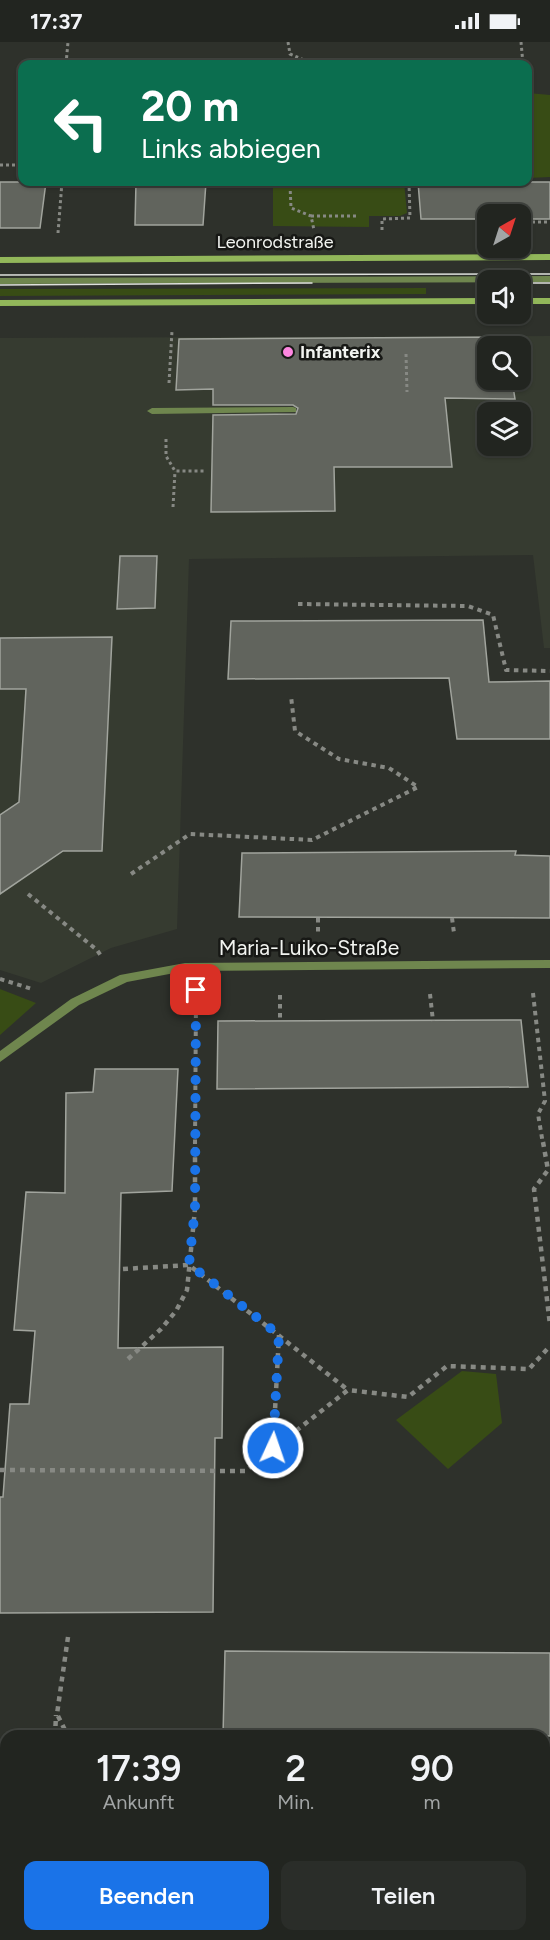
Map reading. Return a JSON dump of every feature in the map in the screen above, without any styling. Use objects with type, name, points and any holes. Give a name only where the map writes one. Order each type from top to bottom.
[{"type":"main road","name":"Leonrodstraße","points":[[0,260],[550,257]]},
{"type":"main road","points":[[0,303],[477,301]]},
{"type":"main road","points":[[531,301],[550,301]]},
{"type":"street","points":[[0,280],[550,279]]},
{"type":"street","points":[[152,411],[293,410]]},
{"type":"street","name":"Maria-Luiko-Straße","points":[[0,1057],[75,1002],[124,978],[185,968],[550,964]]},
{"type":"path","points":[[66,60],[68,42]]},
{"type":"path","points":[[288,42],[290,54],[304,60]]},
{"type":"path","points":[[521,42],[523,60]]},
{"type":"path","points":[[0,165],[18,165]]},
{"type":"path","points":[[53,260],[62,186]]},
{"type":"path","points":[[290,186],[291,208],[311,216],[357,216]]},
{"type":"path","points":[[382,236],[382,219],[410,218],[409,186]]},
{"type":"path","points":[[311,216],[314,236]]},
{"type":"path","points":[[531,221],[550,222]]},
{"type":"path","points":[[406,354],[407,392]]},
{"type":"path","points":[[173,507],[175,471]]},
{"type":"path","points":[[298,604],[468,606],[493,615],[506,670],[550,671]]},
{"type":"path","points":[[132,874],[190,834],[312,840],[418,787],[389,768],[339,759],[295,731],[291,696]]},
{"type":"path","points":[[28,894],[97,950],[103,959]]},
{"type":"path","points":[[318,918],[318,932]]},
{"type":"path","points":[[452,918],[454,933]]},
{"type":"path","points":[[0,979],[32,989]]},
{"type":"path","points":[[430,987],[433,1021]]},
{"type":"path","points":[[533,988],[545,1101],[538,1114],[548,1170],[534,1189],[550,1325]]},
{"type":"path","points":[[280,989],[280,1022]]},
{"type":"path","points":[[128,1359],[161,1329],[176,1311],[187,1290],[195,1209],[196,990]]},
{"type":"path","points":[[123,1269],[189,1264],[348,1390],[408,1397],[447,1366],[529,1369],[550,1346]]},
{"type":"path","points":[[273,1448],[279,1335]]},
{"type":"path","points":[[0,1470],[245,1471],[348,1390]]},
{"type":"path","points":[[56,1730],[68,1637]]},
{"type":"path","points":[[57,1714],[65,1730]]},
{"type":"shaded area","points":[[477,336],[477,390],[531,390],[531,336],[550,336],[550,648],[544,648],[533,555],[189,559],[177,929],[111,948],[41,983],[0,970],[0,338]]},
{"type":"green space","points":[[532,93],[550,95],[550,177],[532,178]]},
{"type":"green space","points":[[273,186],[404,186],[407,213],[400,216],[369,216],[369,227],[273,226]]},
{"type":"green space","points":[[426,288],[426,294],[0,296],[0,289]]},
{"type":"green space","points":[[0,989],[36,1003],[0,1035]]},
{"type":"green space","points":[[462,1371],[496,1374],[502,1423],[448,1469],[396,1420]]},
{"type":"building","points":[[0,182],[18,182],[18,186],[45,186],[40,228],[0,228]]},
{"type":"building","points":[[532,182],[550,182],[550,219],[531,219],[531,204],[477,204],[477,219],[421,219],[418,186],[532,186]]},
{"type":"building","points":[[136,186],[206,186],[203,225],[135,225]]},
{"type":"building","points":[[477,337],[477,390],[514,390],[515,399],[445,398],[452,467],[334,467],[335,511],[211,512],[213,415],[296,414],[298,408],[293,405],[213,405],[213,389],[176,390],[179,339]]},
{"type":"building","points":[[120,556],[157,556],[155,608],[117,609]]},
{"type":"building","points":[[483,620],[489,682],[550,681],[550,739],[457,739],[449,678],[228,679],[231,621]]},
{"type":"building","points":[[112,637],[102,851],[63,851],[0,894],[0,815],[19,802],[26,689],[0,689],[0,638]]},
{"type":"building","points":[[516,851],[515,855],[550,856],[550,918],[239,917],[242,853]]},
{"type":"building","points":[[521,1020],[528,1087],[217,1089],[218,1021]]},
{"type":"building","points":[[95,1069],[178,1069],[172,1191],[121,1193],[118,1348],[223,1347],[222,1438],[215,1438],[213,1612],[0,1613],[0,1497],[3,1497],[10,1404],[29,1404],[35,1331],[14,1330],[26,1192],[65,1193],[66,1093],[93,1092]]},
{"type":"building","points":[[225,1651],[550,1653],[550,1730],[223,1730]]},
{"type":"tram line","points":[[0,275],[550,274]]},
{"type":"tram line","points":[[0,285],[312,283]]},
{"type":"tram line","points":[[531,283],[550,283]]},
{"type":"place","name":"Infanterix","points":[[288,352]]},
{"type":"route","points":[[196,990],[195,1209],[189,1264],[279,1335],[273,1448]]}]
